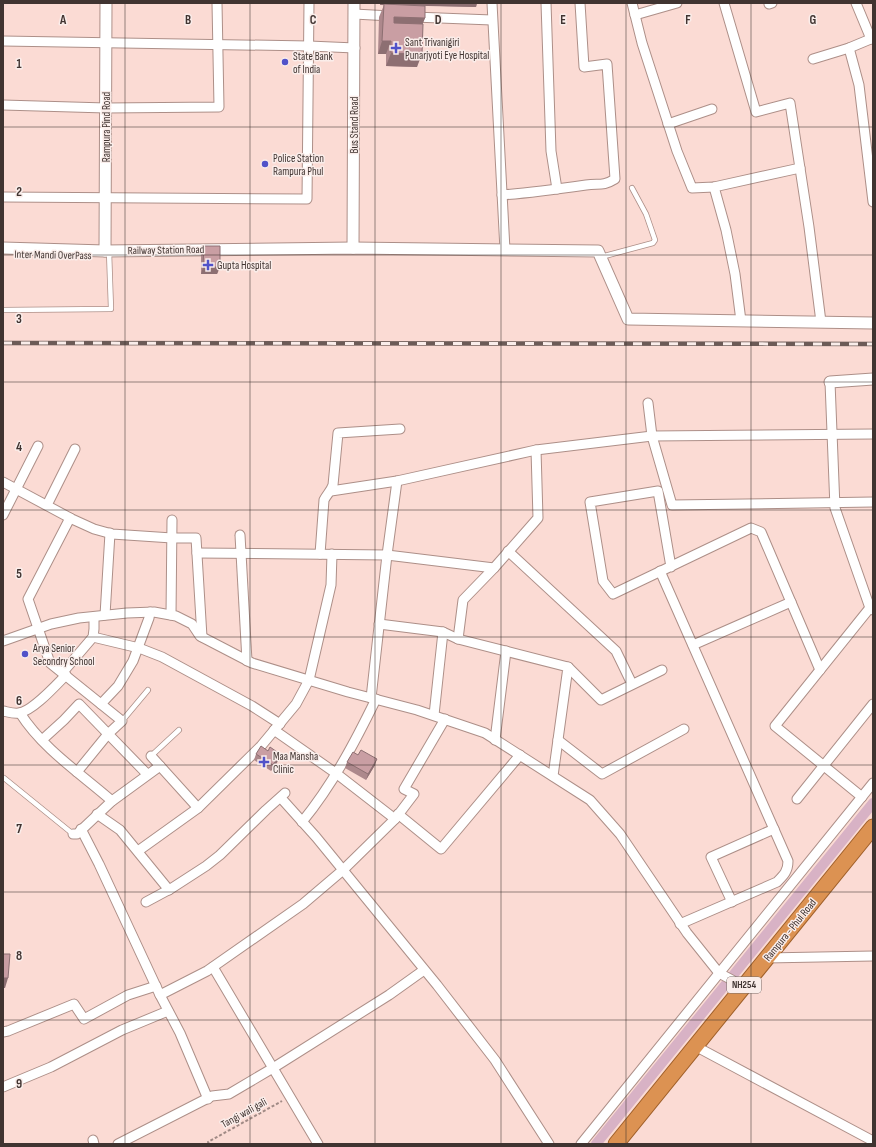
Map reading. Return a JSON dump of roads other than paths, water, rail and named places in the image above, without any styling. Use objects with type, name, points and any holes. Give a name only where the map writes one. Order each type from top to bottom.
[{"type":"highway","name":"Rampura - Phul Road","points":[[616,1144],[695,1046],[737,984],[766,958],[873,827]]},
{"type":"street","name":"Rampura Pind Road","points":[[106,3],[106,253]]},
{"type":"street","points":[[3,105],[106,108],[219,107],[217,3]]},
{"type":"street","points":[[3,197],[105,199],[307,199],[309,3]]},
{"type":"street","name":"Bus Stand Road","points":[[354,3],[354,248]]},
{"type":"street","points":[[492,3],[505,250]]},
{"type":"street","points":[[546,3],[551,151],[557,189]]},
{"type":"street","points":[[502,195],[530,193],[590,184],[606,185],[615,179],[607,64],[584,67],[580,3]]},
{"type":"street","points":[[632,3],[642,43],[668,124],[692,188],[714,187],[800,168]]},
{"type":"street","points":[[635,15],[677,3]]},
{"type":"street","points":[[724,3],[756,112],[790,102],[815,270],[820,322]]},
{"type":"street","points":[[813,59],[872,39],[856,3]]},
{"type":"street","points":[[354,14],[492,20]]},
{"type":"street","points":[[3,41],[354,48]]},
{"type":"street","points":[[849,48],[859,85],[873,202]]},
{"type":"street","points":[[668,124],[712,109]]},
{"type":"street","points":[[714,187],[726,230],[735,274],[741,321]]},
{"type":"street","name":"Railway Station Road","points":[[3,248],[106,253],[354,248],[598,251],[601,257]]},
{"type":"street","name":"Inter Mandi OverPass","points":[[3,254],[106,253]]},
{"type":"street","points":[[601,257],[628,319],[873,323]]},
{"type":"street","points":[[862,796],[775,726],[872,607],[835,508],[830,382],[873,379]]},
{"type":"street","points":[[648,403],[652,436],[672,505],[873,502]]},
{"type":"street","points":[[320,554],[324,500],[327,494],[331,491],[333,485],[338,433],[400,429]]},
{"type":"street","points":[[331,491],[397,482],[536,450],[652,436],[873,434]]},
{"type":"street","points":[[3,515],[38,446]]},
{"type":"street","points":[[47,505],[75,450]]},
{"type":"street","points":[[458,639],[463,600],[494,568],[538,518],[536,450]]},
{"type":"street","points":[[3,482],[70,518],[94,529],[110,534],[196,538],[202,637]]},
{"type":"street","points":[[302,822],[319,801],[337,774],[374,698],[379,624],[397,482]]},
{"type":"street","points":[[671,566],[658,491],[590,502],[602,581],[613,594],[751,528],[761,532],[820,670]]},
{"type":"street","points":[[70,518],[28,599],[50,663],[122,721],[108,734],[78,772]]},
{"type":"street","points":[[171,615],[172,520]]},
{"type":"street","points":[[105,615],[110,534]]},
{"type":"street","points":[[240,535],[247,661]]},
{"type":"street","points":[[508,551],[616,651],[632,684]]},
{"type":"street","points":[[197,553],[387,555],[494,568]]},
{"type":"street","points":[[138,851],[198,808],[261,746],[296,704],[309,680],[331,585],[332,554]]},
{"type":"street","points":[[660,571],[788,862],[786,873],[777,882],[680,924]]},
{"type":"street","points":[[693,645],[791,602]]},
{"type":"street","points":[[3,641],[52,624],[105,615],[150,612],[171,615],[192,624],[200,636],[247,661],[434,715],[485,733],[590,800],[620,834],[680,924],[720,973],[737,984]]},
{"type":"street","points":[[102,704],[126,674],[139,648],[150,612]]},
{"type":"street","points":[[3,711],[20,713],[51,691],[92,637],[94,617]]},
{"type":"street","points":[[379,624],[443,632],[458,639],[568,668],[601,700],[662,670]]},
{"type":"street","points":[[434,715],[443,632]]},
{"type":"street","points":[[92,637],[139,648],[162,656],[252,706],[337,774],[441,850],[520,755]]},
{"type":"street","points":[[495,740],[506,651]]},
{"type":"street","points":[[553,776],[568,668]]},
{"type":"street","points":[[42,740],[79,704],[147,774]]},
{"type":"street","points":[[797,799],[873,704]]},
{"type":"street","points":[[20,713],[27,724],[42,740],[112,801]]},
{"type":"street","points":[[160,995],[213,967],[303,904],[344,870],[397,817],[414,794],[404,788],[444,719]]},
{"type":"street","points":[[558,740],[602,774],[684,729]]},
{"type":"street","points":[[151,756],[198,808]]},
{"type":"street","points":[[73,834],[77,834],[112,801],[160,766]]},
{"type":"street","points":[[581,1144],[873,783]]},
{"type":"street","points":[[146,902],[169,890],[206,866],[220,855],[266,810],[283,796],[302,822],[344,870],[495,1060],[546,1143]]},
{"type":"street","points":[[98,814],[120,830],[169,890]]},
{"type":"street","points":[[81,829],[188,1052],[208,1098]]},
{"type":"street","points":[[732,902],[711,857],[774,829]]},
{"type":"street","points":[[766,958],[873,956]]},
{"type":"street","points":[[213,967],[318,1144]]},
{"type":"street","points":[[118,1144],[212,1096],[229,1094],[389,995],[424,970]]},
{"type":"street","points":[[3,1032],[74,1004],[84,1019],[128,995],[156,986]]},
{"type":"street","points":[[3,1087],[51,1067],[122,1030],[168,1011]]},
{"type":"street","points":[[695,1046],[873,1141]]},
{"type":"lane","points":[[601,257],[653,243],[655,240],[646,214],[632,188]]},
{"type":"lane","points":[[3,310],[111,309],[106,253]]},
{"type":"lane","points":[[122,721],[148,690]]},
{"type":"lane","points":[[151,756],[179,730]]},
{"type":"lane","points":[[4,778],[73,834]]},
{"type":"waterway","points":[[596,1144],[873,803]]},
{"type":"railway","points":[[3,343],[873,344]]},
{"type":"place","name":"Sant Trivanigiri Punarjyoti Eye Hospital","points":[[396,48]]},
{"type":"place","name":"State Bank of India","points":[[285,62]]},
{"type":"place","name":"Police Station Rampura Phul","points":[[265,164]]},
{"type":"place","name":"Gupta Hospital","points":[[208,265]]},
{"type":"place","name":"Arya Senior Secondry School","points":[[25,654]]},
{"type":"place","name":"Maa Mansha Clinic","points":[[264,762]]}]
